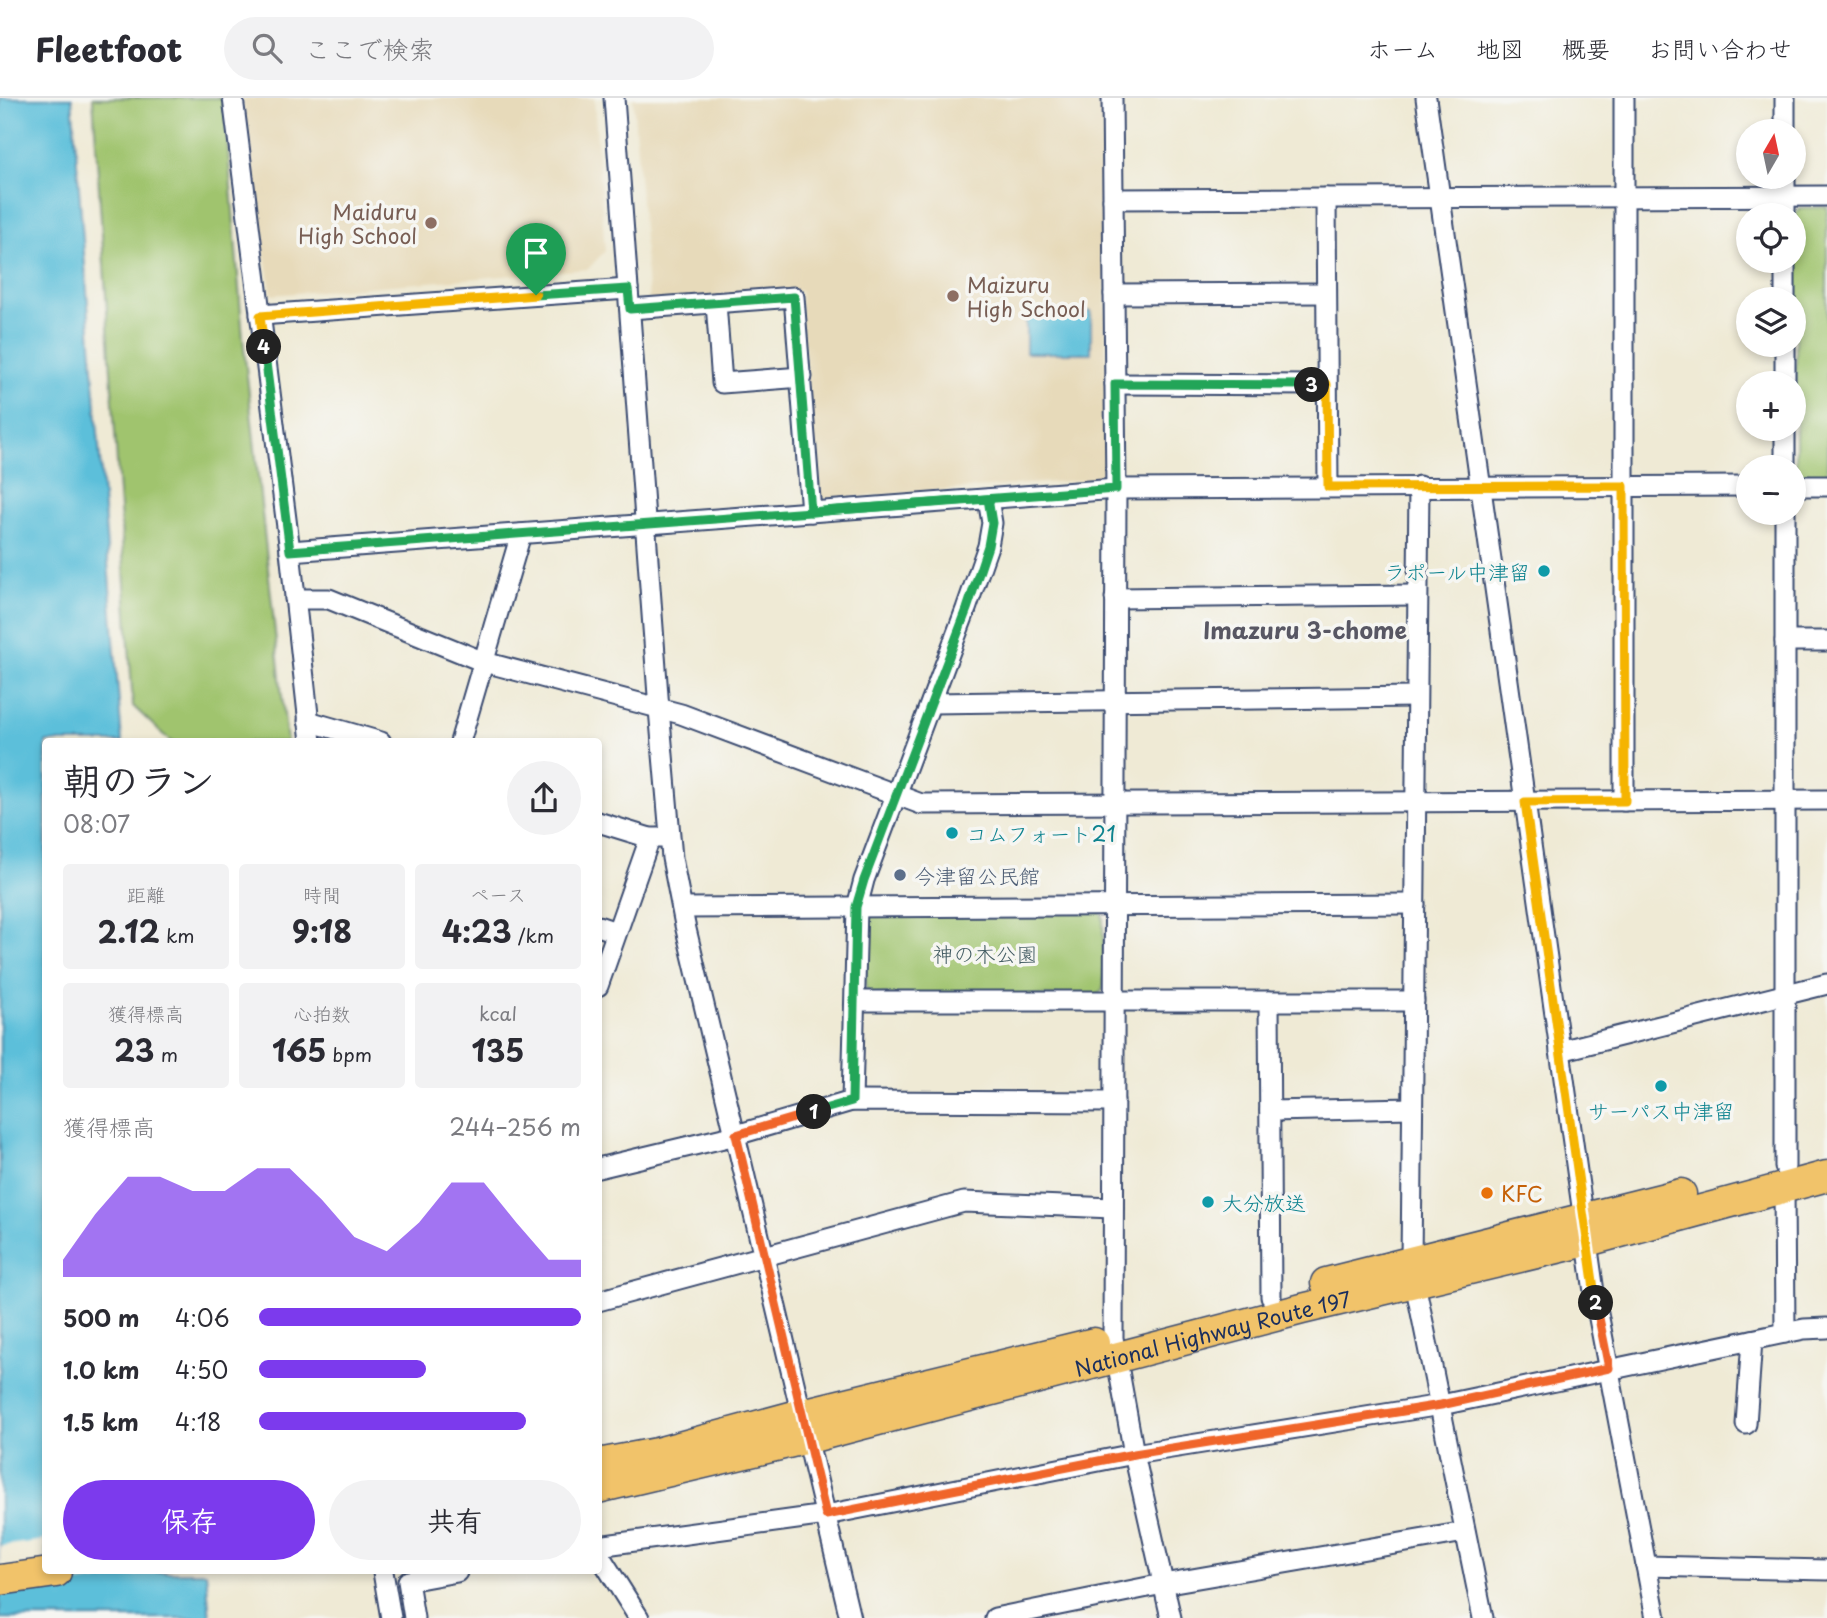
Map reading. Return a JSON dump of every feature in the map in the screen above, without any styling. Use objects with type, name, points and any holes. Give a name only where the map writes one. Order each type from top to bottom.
[{"type":"highway","name":"National Highway Route 197","points":[[1114,1349],[1270,1297],[1413,1272],[1585,1230],[1784,1177],[1827,1156]]},
{"type":"highway","name":"National Highway Route 197","points":[[1784,1177],[1827,1176]]},
{"type":"highway","name":"National Highway Route 197","points":[[602,1487],[806,1426],[1114,1349],[1302,1309],[1413,1272]]},
{"type":"highway","name":"National Highway Route 197","points":[[602,1463],[806,1426]]},
{"type":"highway","points":[[0,1562],[42,1557]]},
{"type":"highway","points":[[0,1580],[42,1574]]},
{"type":"street","points":[[233,98],[290,551],[310,738]]},
{"type":"street","points":[[614,98],[670,838],[682,908],[850,1618]]},
{"type":"street","points":[[1112,98],[1116,489],[1114,1349],[1134,1454],[1171,1618]]},
{"type":"street","points":[[1426,98],[1585,1230],[1656,1618]]},
{"type":"street","points":[[1624,98],[1625,801]]},
{"type":"street","points":[[1785,98],[1785,119]]},
{"type":"street","points":[[1113,199],[1827,195]]},
{"type":"street","points":[[1326,198],[1328,487]]},
{"type":"street","points":[[260,316],[628,289]]},
{"type":"street","points":[[1114,293],[1326,293]]},
{"type":"street","points":[[630,309],[794,297],[811,512]]},
{"type":"street","points":[[716,303],[722,383],[802,377]]},
{"type":"street","points":[[1115,384],[1327,384]]},
{"type":"street","points":[[290,551],[1116,489],[1480,485],[1736,486]]},
{"type":"street","points":[[1419,486],[1412,1108],[1413,1272],[1483,1618]]},
{"type":"street","points":[[1806,486],[1827,486]]},
{"type":"street","points":[[852,1101],[856,907],[988,546],[992,523],[988,499]]},
{"type":"street","points":[[1785,525],[1785,1333]]},
{"type":"street","points":[[461,738],[521,534]]},
{"type":"street","points":[[1115,598],[1418,595]]},
{"type":"street","points":[[295,599],[329,599],[484,662],[681,715],[921,804],[1827,800]]},
{"type":"street","points":[[1785,641],[1827,641]]},
{"type":"street","points":[[931,703],[1416,697]]},
{"type":"street","points":[[308,721],[367,738]]},
{"type":"street","points":[[602,823],[650,838],[670,838]]},
{"type":"street","points":[[602,961],[607,929],[650,838]]},
{"type":"street","points":[[682,908],[1415,904]]},
{"type":"street","points":[[1560,1051],[1827,984]]},
{"type":"street","points":[[856,1001],[1413,1001]]},
{"type":"street","points":[[1269,1001],[1270,1297]]},
{"type":"street","points":[[602,1167],[736,1135],[852,1101],[1114,1102]]},
{"type":"street","points":[[1270,1111],[1412,1108]]},
{"type":"street","points":[[602,1300],[964,1202],[1113,1208]]},
{"type":"street","points":[[602,1545],[826,1515],[1134,1454],[1441,1405],[1609,1368],[1785,1333],[1827,1328]]},
{"type":"street","points":[[1746,1424],[1752,1340]]},
{"type":"street","points":[[995,1618],[1163,1584],[1465,1532]]},
{"type":"street","points":[[602,1559],[639,1618]]},
{"type":"street","points":[[1646,1566],[1827,1570]]},
{"type":"street","points":[[383,1574],[391,1618]]},
{"type":"street","points":[[414,1618],[408,1581],[446,1574]]},
{"type":"shaded area","name":"Maiduru High School","points":[[243,98],[594,98],[605,251],[588,269],[272,295],[254,194]]},
{"type":"shaded area","name":"Maizuru High School","points":[[633,98],[1103,98],[1106,365],[1104,469],[1099,479],[822,499],[815,494],[800,291],[649,302]]},
{"type":"green space","points":[[93,98],[224,98],[243,339],[287,738],[167,738],[133,706]]},
{"type":"green space","points":[[1827,207],[1827,475],[1806,475],[1806,455],[1796,455],[1796,441],[1806,441],[1806,371],[1796,371],[1796,357],[1806,357],[1806,287],[1796,287],[1796,273],[1806,273],[1806,208]]},
{"type":"green space","name":"神の木公園","points":[[1098,910],[1103,916],[1104,984],[1103,990],[1096,996],[872,995],[866,989],[865,917],[872,912]]},
{"type":"water","points":[[0,98],[72,98],[122,738],[42,738],[42,1574],[206,1574],[210,1618],[0,1618]]},
{"type":"water","points":[[1026,311],[1091,311],[1091,353],[1026,353]]},
{"type":"pier","points":[[42,1540],[42,1574],[144,1574],[0,1594],[0,1546]]},
{"type":"place","name":"Maiduru High School","points":[[431,223]]},
{"type":"place","name":"Maizuru High School","points":[[953,296]]},
{"type":"place","name":"ラポール中津留","points":[[1544,571]]},
{"type":"place","name":"コムフォート21","points":[[952,833]]},
{"type":"place","name":"今津留公民館","points":[[900,875]]},
{"type":"place","name":"サーパス中津留","points":[[1661,1086]]},
{"type":"place","name":"KFC","points":[[1487,1193]]},
{"type":"place","name":"大分放送","points":[[1208,1202]]},
{"type":"district","name":"Imazuru 3-chome","points":[[1305,629]]},
{"type":"route","points":[[536,295],[260,316],[290,551],[670,523],[811,512],[1116,489],[1115,384],[1327,384],[1328,487],[1624,486],[1625,801],[1525,802],[1594,1292],[1609,1368],[1441,1405],[1134,1454],[826,1515],[736,1135],[852,1101],[856,907],[988,546],[992,523],[988,499],[811,512],[794,297],[630,309],[628,289],[536,295]]}]
